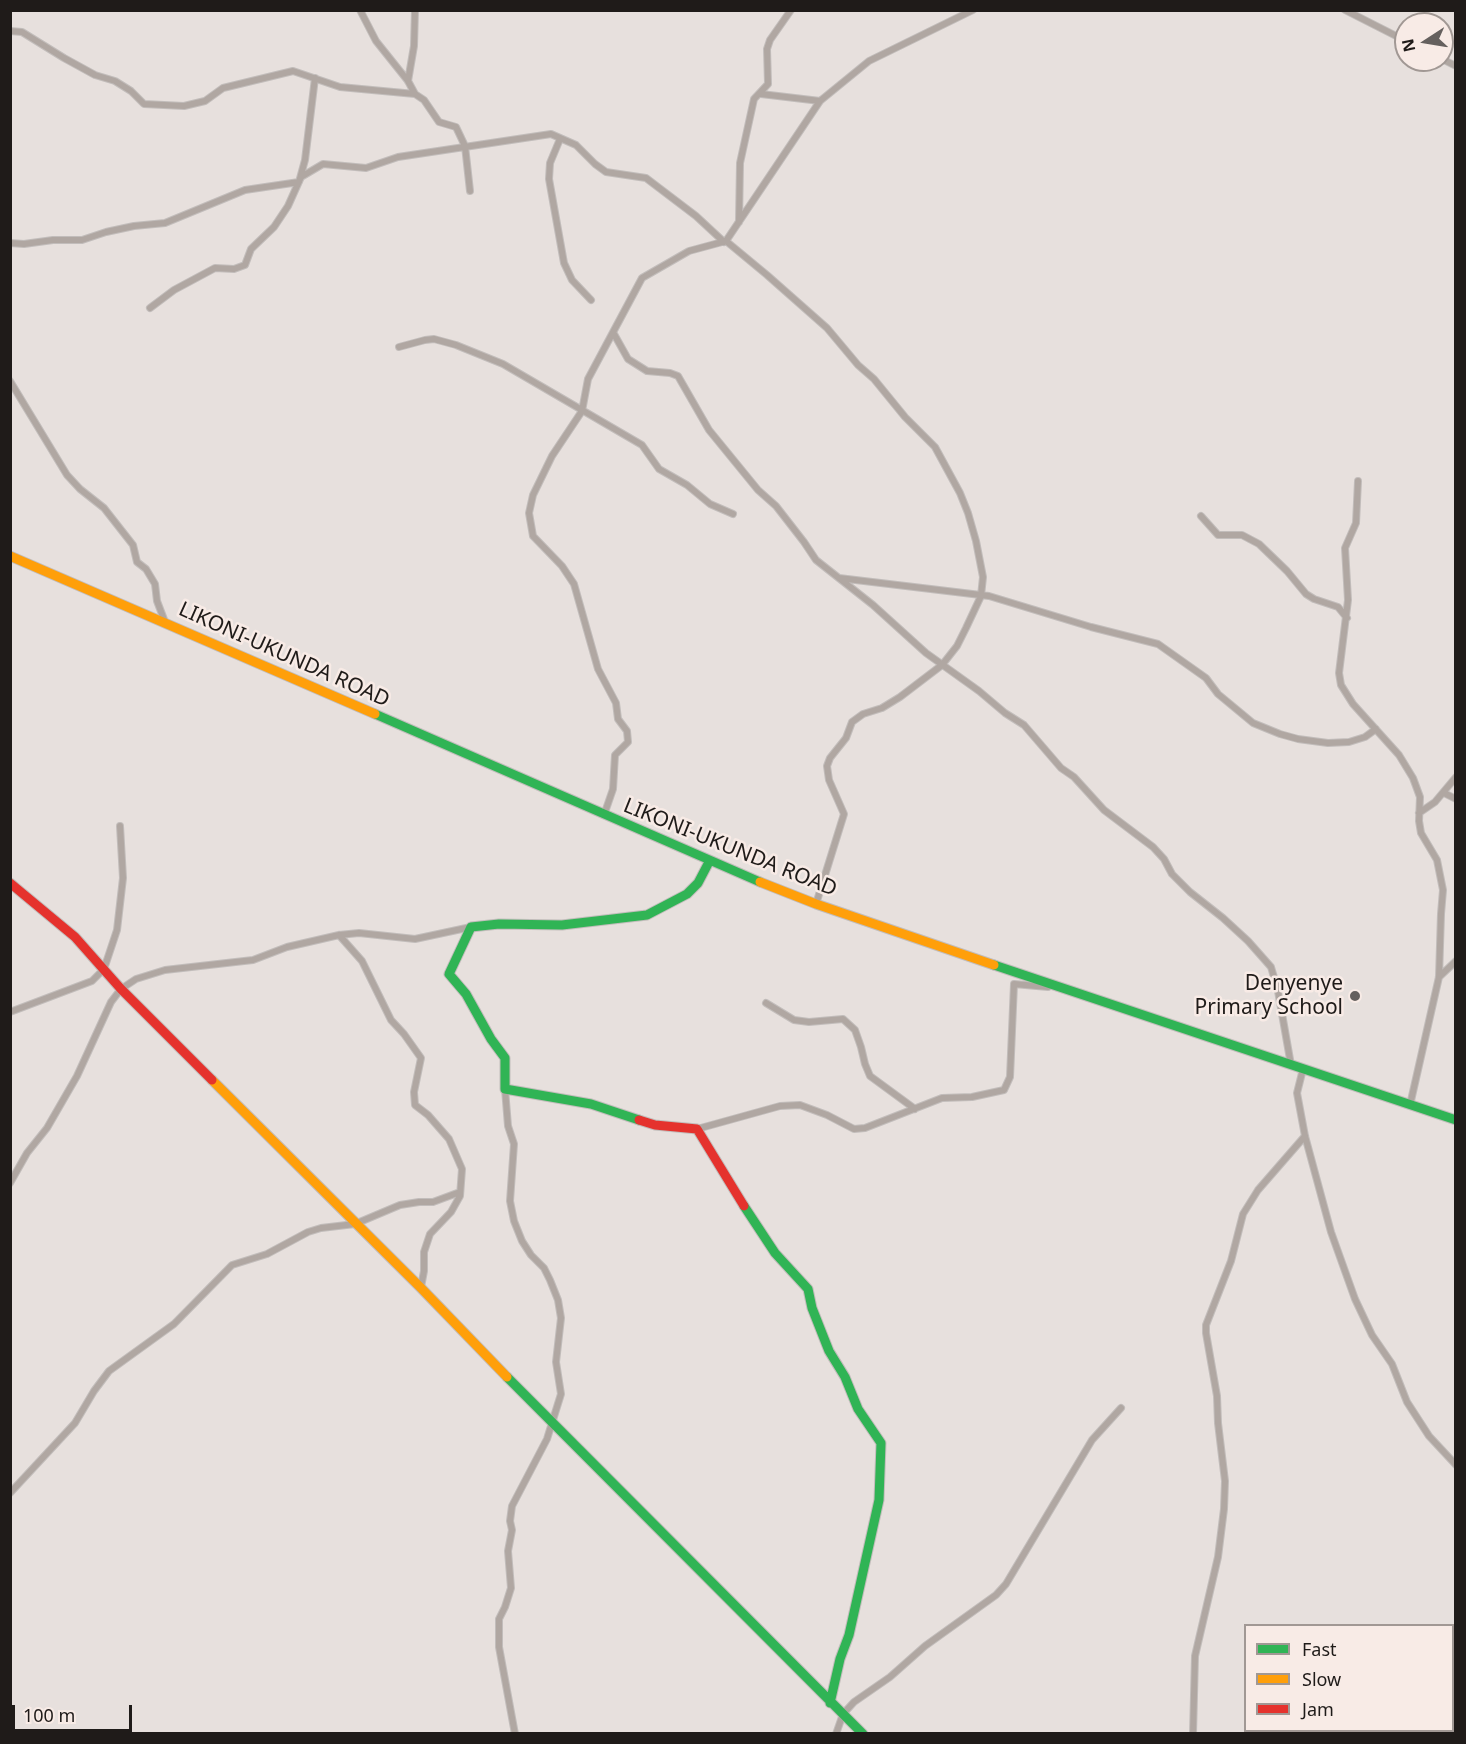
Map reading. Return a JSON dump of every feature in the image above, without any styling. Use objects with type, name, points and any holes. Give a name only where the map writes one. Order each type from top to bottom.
[{"type":"main road","name":"LIKONI-UKUNDA ROAD","points":[[10,556],[709,862],[816,904],[1455,1120]]},
{"type":"main road","points":[[709,862],[698,883],[687,894],[647,915],[562,925],[499,924],[471,927],[449,974],[466,994],[491,1039],[505,1058],[505,1089],[591,1104],[655,1125],[697,1129],[736,1195],[775,1253],[808,1289],[812,1308],[829,1351],[845,1377],[858,1409],[881,1443],[882,1471],[879,1500],[849,1635],[840,1659],[830,1703]]},
{"type":"main road","points":[[10,883],[75,937],[121,989],[863,1734]]},
{"type":"street","points":[[360,10],[376,41],[408,81],[415,94],[424,100],[439,122],[456,127],[465,146],[470,190]]},
{"type":"street","points":[[408,81],[414,46],[415,10]]},
{"type":"street","points":[[739,223],[740,163],[754,99],[768,84],[767,49],[770,40],[791,10]]},
{"type":"street","points":[[604,815],[613,789],[615,755],[628,742],[627,731],[618,719],[616,703],[598,669],[574,584],[562,566],[534,536],[529,513],[533,495],[552,456],[582,411],[588,379],[642,278],[689,251],[725,242],[820,101],[869,62],[973,10]]},
{"type":"street","points":[[1345,10],[1394,35]]},
{"type":"street","points":[[10,31],[22,32],[95,75],[115,81],[144,104],[184,106],[205,101],[223,88],[293,71],[340,87],[415,94]]},
{"type":"street","points":[[299,182],[305,160],[315,78]]},
{"type":"street","points":[[761,94],[820,101]]},
{"type":"street","points":[[150,308],[174,290],[215,268],[234,269],[244,265],[251,249],[274,227],[288,206],[301,177],[323,164],[366,168],[398,157],[551,134],[576,145],[606,172],[646,178],[696,216],[827,328],[905,417],[935,447],[968,513],[983,578],[981,596],[957,646],[942,665],[928,678],[900,697],[882,708],[863,714],[852,722],[846,738],[830,758],[827,766],[830,780],[844,814],[816,904]]},
{"type":"street","points":[[560,139],[550,163],[549,179],[564,263],[572,280],[591,300]]},
{"type":"street","points":[[10,243],[82,240],[124,228],[165,223],[245,190],[299,182]]},
{"type":"street","points":[[614,334],[628,359],[647,371],[678,376],[709,430],[758,490],[776,506],[816,560],[873,605],[942,665],[1005,713],[1024,724],[1061,768],[1074,777],[1104,810],[1153,848],[1164,859],[1172,874],[1190,892],[1248,941],[1271,967],[1278,991],[1291,1065]]},
{"type":"street","points":[[399,347],[434,339],[456,345],[503,364],[642,445],[660,469],[687,485],[710,504],[733,514]]},
{"type":"street","points":[[10,381],[67,475],[104,508],[133,544],[137,562],[146,569],[155,584],[157,601],[165,622]]},
{"type":"street","points":[[1358,481],[1356,523],[1345,548],[1348,600],[1339,673],[1341,685],[1353,704],[1399,755],[1413,778],[1420,797],[1421,833],[1437,860],[1443,890],[1439,977],[1410,1105]]},
{"type":"street","points":[[1202,516],[1218,535],[1242,535],[1259,544],[1287,571],[1306,594],[1338,607],[1347,618]]},
{"type":"street","points":[[839,578],[989,596],[1091,627],[1158,644],[1206,678],[1218,694],[1253,723],[1298,740],[1349,742],[1365,737],[1376,729]]},
{"type":"street","points":[[1419,813],[1435,802],[1455,777]]},
{"type":"street","points":[[1443,793],[1455,799]]},
{"type":"street","points":[[10,1012],[92,981],[104,969],[117,930],[123,878],[120,826]]},
{"type":"street","points":[[10,1183],[27,1153],[47,1128],[67,1093],[111,1002],[121,989],[136,979],[165,969],[253,960],[287,946],[339,935],[359,933],[416,939],[471,927]]},
{"type":"street","points":[[339,935],[362,960],[391,1020],[421,1058],[414,1092],[415,1105],[428,1115],[449,1139],[462,1169],[460,1192],[451,1212],[430,1234],[424,1252],[421,1288]]},
{"type":"street","points":[[1439,977],[1455,961]]},
{"type":"street","points":[[697,1129],[780,1106],[800,1105],[827,1115],[854,1129],[865,1128],[942,1098],[972,1096],[1004,1090],[1010,1077],[1014,984],[1072,990]]},
{"type":"street","points":[[766,1003],[794,1020],[809,1022],[843,1019],[855,1030],[870,1076],[915,1109]]},
{"type":"street","points":[[1303,1069],[1297,1093],[1305,1136],[1331,1232],[1355,1299],[1372,1335],[1392,1364],[1407,1402],[1429,1436],[1455,1465]]},
{"type":"street","points":[[505,1089],[508,1126],[514,1144],[510,1201],[522,1241],[531,1255],[544,1268],[550,1280],[558,1300],[561,1318],[556,1362],[561,1394],[547,1439],[512,1506],[510,1521],[512,1530],[508,1551],[511,1588],[499,1618],[499,1647],[515,1734]]},
{"type":"street","points":[[1193,1734],[1195,1656],[1218,1557],[1225,1490],[1217,1396],[1207,1343],[1206,1324],[1231,1261],[1244,1214],[1258,1190],[1305,1136]]},
{"type":"street","points":[[10,1493],[75,1423],[109,1371],[174,1324],[232,1265],[267,1254],[308,1232],[355,1224],[400,1205],[433,1202],[460,1192]]},
{"type":"street","points":[[836,1734],[843,1714],[854,1701],[890,1677],[924,1646],[996,1595],[1006,1584],[1092,1440],[1121,1408]]},
{"type":"traffic: fast","points":[[375,714],[760,882]]},
{"type":"traffic: fast","points":[[639,1120],[591,1104],[505,1089],[505,1058],[491,1039],[466,994],[449,974],[471,927],[499,924],[562,925],[647,915],[687,894],[698,883],[709,862]]},
{"type":"traffic: fast","points":[[994,965],[1456,1120]]},
{"type":"traffic: fast","points":[[744,1206],[775,1253],[808,1289],[812,1308],[829,1351],[845,1377],[858,1409],[881,1443],[879,1500],[849,1635],[840,1659],[830,1703]]},
{"type":"traffic: fast","points":[[507,1377],[863,1734]]},
{"type":"traffic: slow","points":[[10,556],[375,714]]},
{"type":"traffic: slow","points":[[760,882],[816,904],[994,965]]},
{"type":"traffic: slow","points":[[212,1080],[507,1377]]},
{"type":"traffic: jam","points":[[10,883],[75,937],[121,989],[212,1080]]},
{"type":"traffic: jam","points":[[639,1120],[655,1125],[697,1129],[744,1206]]},
{"type":"place","name":"Denyenye Primary School","points":[[1355,996]]}]
